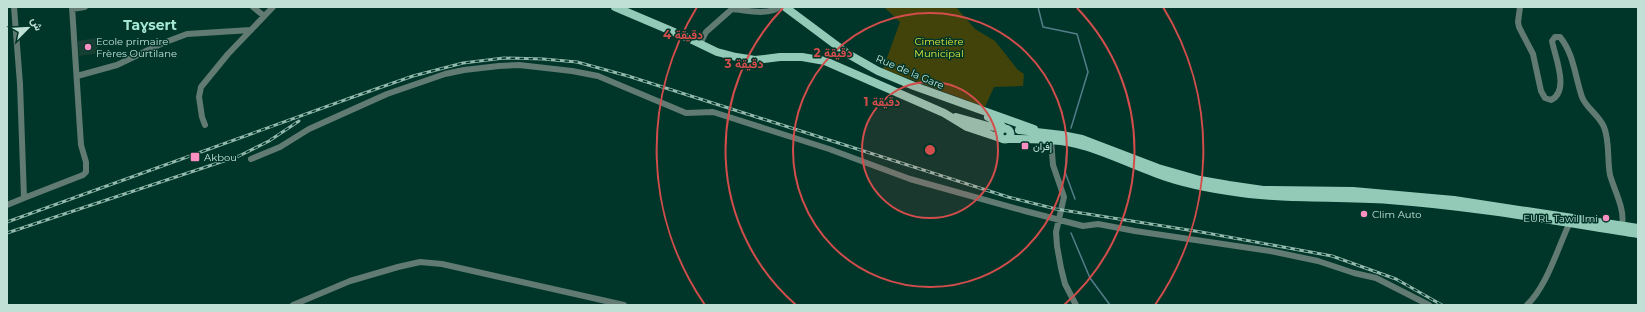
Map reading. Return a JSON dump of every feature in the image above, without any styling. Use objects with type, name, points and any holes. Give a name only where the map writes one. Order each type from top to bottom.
[{"type":"main road","points":[[615,7],[717,52],[755,60],[780,57],[802,57],[826,62],[944,113],[988,126],[1006,129],[1018,127],[1048,138]]},
{"type":"main road","name":"Rue de la Gare","points":[[785,7],[848,54],[878,71],[999,117],[1018,127]]},
{"type":"main road","points":[[949,99],[963,108],[992,119],[1006,129]]},
{"type":"main road","points":[[944,113],[967,127],[1005,139],[1061,138],[1076,141],[1089,141],[1158,168],[1200,180],[1271,190],[1386,193],[1484,203],[1638,234]]},
{"type":"main road","points":[[999,117],[1005,123],[1006,129]]},
{"type":"main road","points":[[1005,139],[1000,133],[1006,129]]},
{"type":"main road","points":[[1571,220],[1638,228]]},
{"type":"street","points":[[14,7],[20,91],[24,198]]},
{"type":"street","points":[[7,205],[83,175],[86,172],[86,162],[81,145],[72,8],[85,7]]},
{"type":"street","points":[[253,7],[264,16]]},
{"type":"street","points":[[205,125],[202,117],[199,97],[201,87],[228,54],[273,7]]},
{"type":"street","points":[[700,44],[706,32],[732,8],[768,12],[779,7]]},
{"type":"street","points":[[1520,7],[1519,27],[1533,54],[1541,91],[1545,98],[1551,100],[1556,97],[1560,90],[1560,75],[1552,41],[1555,37],[1560,37],[1572,61],[1583,99],[1603,125],[1606,132],[1610,174],[1624,217],[1622,225]]},
{"type":"street","points":[[77,76],[117,65],[163,42],[187,34],[251,30]]},
{"type":"street","points":[[251,159],[280,147],[310,129],[387,94],[428,79],[483,67],[526,66],[572,71],[598,76],[686,113],[713,112],[830,149],[910,178],[1058,220],[1083,226],[1098,224],[1312,259],[1354,273],[1376,278],[1429,305]]},
{"type":"street","points":[[1048,138],[1053,165],[1064,197],[1056,232],[1057,246],[1065,284],[1076,305]]},
{"type":"street","points":[[1527,305],[1534,298],[1544,279],[1571,220]]},
{"type":"street","points":[[294,305],[350,281],[398,266],[420,262],[442,264],[624,305]]},
{"type":"shaded area","name":"Ecole primaire Frères Ourtilane","points":[[96,38],[99,53],[79,56],[78,41]]},
{"type":"green space","name":"Cimetière Municipal","points":[[885,7],[956,7],[975,29],[995,41],[1018,70],[1024,74],[1023,86],[994,87],[985,107],[883,69],[900,22]]},
{"type":"waterway","points":[[1038,7],[1043,27],[1077,34],[1088,72],[1071,128]]},
{"type":"waterway","points":[[1067,149],[1065,172],[1075,199]]},
{"type":"waterway","points":[[1071,233],[1090,278],[1110,305]]},
{"type":"railway","points":[[7,222],[413,76],[463,63],[504,58],[543,59],[577,62],[628,76],[1008,197],[1056,209],[1201,232],[1332,256],[1396,279],[1442,305]]},
{"type":"railway","points":[[7,233],[239,156],[269,141],[299,121]]},
{"type":"place","name":"Ecole primaire Frères Ourtilane","points":[[88,47]]},
{"type":"place","name":"إفران","points":[[1025,146]]},
{"type":"place","name":"Akbou","points":[[195,157]]},
{"type":"place","name":"Clim Auto","points":[[1364,214]]},
{"type":"place","name":"EURL Tawil Imi","points":[[1606,218]]},
{"type":"district","name":"Taɣsert","points":[[150,25]]}]
